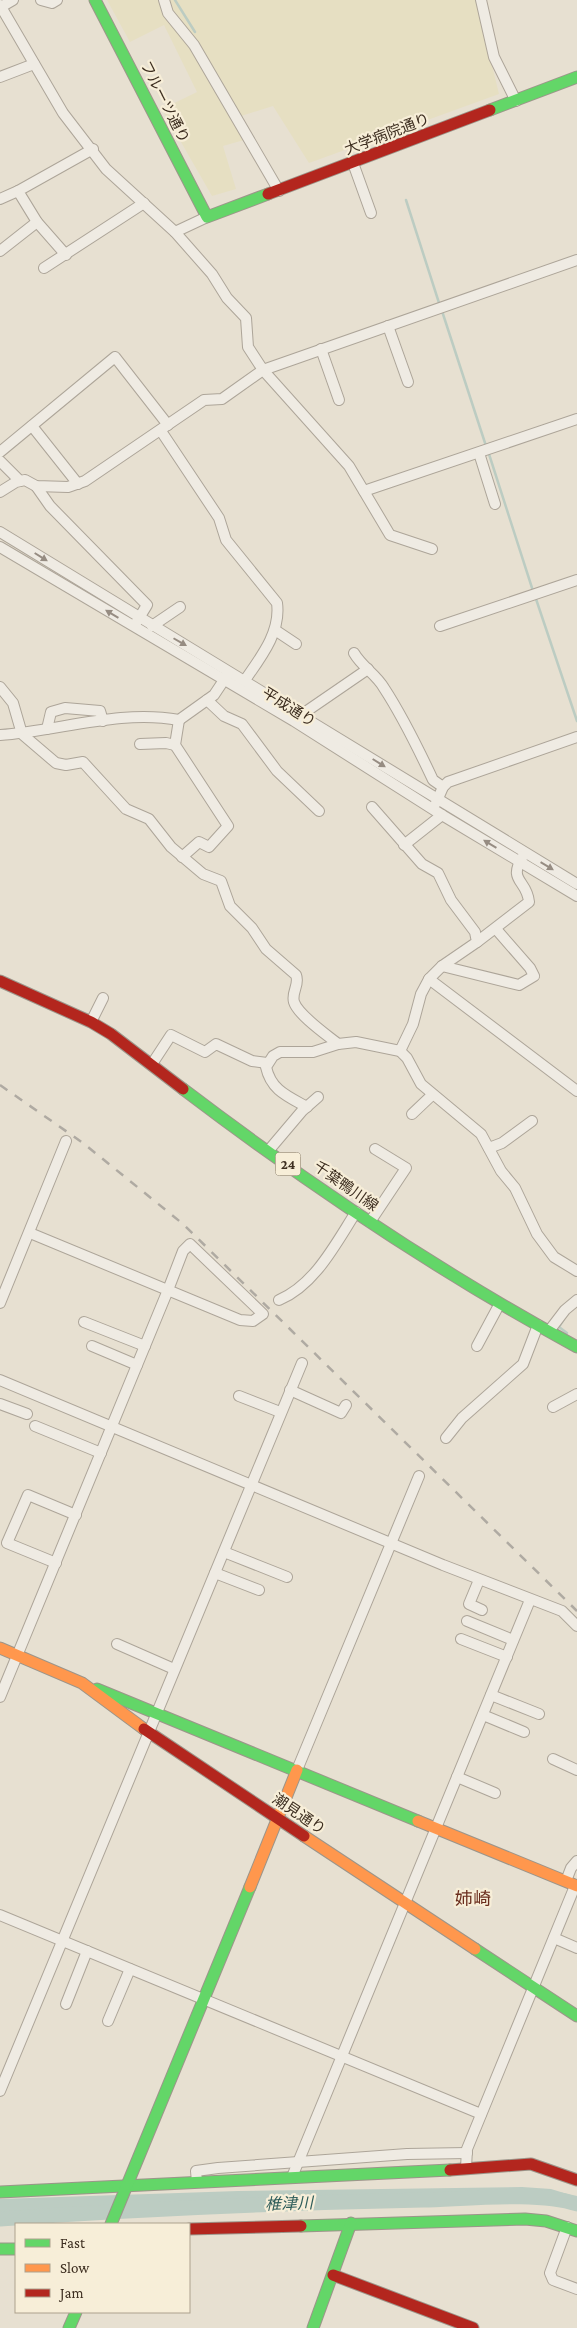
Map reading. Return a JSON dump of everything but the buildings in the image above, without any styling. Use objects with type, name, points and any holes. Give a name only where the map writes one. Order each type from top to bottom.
[{"type":"street","points":[[13,0],[0,6],[63,113],[93,149],[106,170],[174,232],[212,274],[227,298],[246,318],[248,347],[263,370],[349,466],[390,535],[432,548]]},
{"type":"street","points":[[41,0],[52,3],[57,0]]},
{"type":"street","name":"フルーツ通り","points":[[95,0],[207,217]]},
{"type":"street","points":[[164,0],[168,14],[194,45],[279,191]]},
{"type":"street","points":[[481,0],[494,57],[516,101]]},
{"type":"street","points":[[0,77],[34,64]]},
{"type":"street","name":"大学病院通り","points":[[207,217],[577,77]]},
{"type":"street","points":[[0,199],[93,149]]},
{"type":"street","points":[[353,163],[372,213]]},
{"type":"street","points":[[18,191],[37,222],[66,255]]},
{"type":"street","points":[[44,268],[144,203]]},
{"type":"street","points":[[174,232],[207,217]]},
{"type":"street","points":[[0,251],[37,222]]},
{"type":"street","points":[[36,486],[68,487],[100,473],[204,400],[222,399],[263,370],[577,260]]},
{"type":"street","points":[[388,326],[408,382]]},
{"type":"street","points":[[321,349],[339,400]]},
{"type":"street","points":[[0,452],[116,357],[164,428],[219,518],[226,540],[276,603],[278,616],[274,630],[245,680]]},
{"type":"street","points":[[364,492],[577,419]]},
{"type":"street","points":[[32,426],[78,484]]},
{"type":"street","points":[[479,453],[495,504]]},
{"type":"street","points":[[0,461],[20,481]]},
{"type":"street","points":[[0,492],[25,480],[36,486],[50,506],[147,605],[136,622]]},
{"type":"street","name":"平成通り","points":[[0,532],[136,622],[152,626],[437,812],[577,884]]},
{"type":"street","name":"平成通り","points":[[0,547],[136,622],[227,676],[245,680],[438,799],[577,896]]},
{"type":"street","points":[[440,626],[577,580]]},
{"type":"street","points":[[152,626],[180,607]]},
{"type":"street","points":[[274,630],[296,644]]},
{"type":"street","points":[[354,653],[362,666],[368,669],[383,686],[433,780],[443,787]]},
{"type":"street","points":[[301,715],[368,669]]},
{"type":"street","points":[[174,745],[179,720],[214,695],[227,676]]},
{"type":"street","points":[[0,687],[13,703],[22,734],[56,763],[66,765],[83,762],[126,809],[149,818],[171,847],[182,857],[203,874],[220,881],[230,906],[252,928],[266,949],[296,975],[298,984],[294,995],[294,1004],[304,1016],[338,1044]]},
{"type":"street","points":[[207,700],[224,716],[242,724],[277,771],[319,811]]},
{"type":"street","points":[[48,729],[51,712],[65,708],[100,711],[103,721]]},
{"type":"street","points":[[0,735],[22,734],[103,721],[157,716],[179,720]]},
{"type":"street","points":[[404,844],[437,812],[438,799],[443,787],[448,782],[577,737]]},
{"type":"street","points":[[140,744],[166,743],[174,745],[228,826],[209,847],[199,842],[182,857]]},
{"type":"street","points":[[372,807],[422,864],[438,873],[451,900],[475,932],[477,942]]},
{"type":"street","points":[[400,1051],[413,1024],[421,994],[429,979],[442,966],[496,929],[529,902],[528,896],[516,874],[516,867],[522,857]]},
{"type":"street","points":[[442,966],[519,985],[534,976],[530,968],[496,929]]},
{"type":"street","points":[[429,979],[577,1091]]},
{"type":"street","name":"千葉鴨川線","points":[[0,981],[92,1022],[152,1064],[207,1107],[422,1258],[499,1305],[577,1347]]},
{"type":"street","points":[[92,1022],[103,998]]},
{"type":"street","points":[[152,1064],[171,1036],[205,1052],[216,1044],[252,1061],[267,1063],[280,1052],[313,1052],[338,1044],[356,1042],[400,1051],[407,1058],[422,1084],[481,1134],[502,1171],[516,1188],[530,1221],[548,1250],[554,1257],[577,1271]]},
{"type":"street","points":[[267,1063],[268,1076],[278,1091],[307,1107]]},
{"type":"street","points":[[412,1114],[432,1094]]},
{"type":"street","points":[[269,1150],[318,1097]]},
{"type":"street","points":[[488,1148],[502,1143],[532,1121]]},
{"type":"street","points":[[0,1303],[66,1141]]},
{"type":"street","points":[[370,1222],[406,1168],[375,1149]]},
{"type":"street","points":[[279,1300],[288,1296],[303,1284],[320,1266],[356,1212]]},
{"type":"street","points":[[0,1697],[101,1454],[168,1290],[183,1251],[190,1244],[263,1314],[253,1321],[240,1320],[168,1290],[30,1233]]},
{"type":"street","points":[[549,1331],[565,1310],[577,1300]]},
{"type":"street","points":[[477,1346],[499,1305]]},
{"type":"street","points":[[84,1322],[145,1346]]},
{"type":"street","points":[[446,1438],[462,1418],[523,1364],[538,1325]]},
{"type":"street","points":[[92,1346],[137,1365]]},
{"type":"street","points":[[0,2091],[224,1552],[280,1412],[302,1363]]},
{"type":"street","points":[[0,1380],[479,1580],[562,1611],[577,1626]]},
{"type":"street","points":[[290,1390],[341,1412],[346,1405]]},
{"type":"street","points":[[553,1407],[577,1394]]},
{"type":"street","points":[[239,1396],[280,1412]]},
{"type":"street","points":[[0,1404],[28,1414]]},
{"type":"street","points":[[35,1426],[101,1454]]},
{"type":"street","points":[[112,2221],[205,2001],[297,1770],[419,1476]]},
{"type":"street","points":[[56,1563],[7,1544],[28,1495],[76,1514]]},
{"type":"street","points":[[224,1552],[287,1577]]},
{"type":"street","points":[[215,1573],[259,1590]]},
{"type":"street","points":[[479,1580],[469,1604],[482,1610]]},
{"type":"street","points":[[292,2177],[530,1600]]},
{"type":"street","points":[[467,1621],[513,1640]]},
{"type":"street","points":[[461,1639],[507,1657]]},
{"type":"street","points":[[117,1644],[174,1669]]},
{"type":"street","name":"潮見通り","points":[[0,1648],[82,1683],[148,1732],[577,2016]]},
{"type":"street","points":[[82,1683],[573,1884]]},
{"type":"street","points":[[491,1695],[539,1714]]},
{"type":"street","points":[[483,1715],[524,1732]]},
{"type":"street","points":[[552,1759],[577,1770]]},
{"type":"street","points":[[457,1777],[495,1793]]},
{"type":"street","points":[[466,2168],[467,2153],[481,2114],[554,1938],[573,1884],[571,1868],[577,1861]]},
{"type":"street","points":[[0,1915],[481,2114]]},
{"type":"street","points":[[554,1938],[577,1948]]},
{"type":"street","points":[[66,2004],[87,1951]]},
{"type":"street","points":[[108,2021],[130,1969]]},
{"type":"street","points":[[197,2182],[196,2171],[467,2153]]},
{"type":"street","points":[[371,2173],[372,2158]]},
{"type":"street","points":[[0,2192],[125,2190],[197,2182],[510,2167],[531,2164],[577,2180]]},
{"type":"street","points":[[190,2229],[525,2219],[546,2221],[572,2229],[550,2273],[553,2280],[577,2289]]},
{"type":"street","points":[[313,2328],[351,2223]]},
{"type":"street","points":[[0,2249],[15,2249]]},
{"type":"street","points":[[333,2275],[474,2328]]},
{"type":"street","points":[[71,2327],[76,2313]]},
{"type":"shaded area","points":[[107,0],[476,0],[499,94],[309,163],[273,106],[235,118],[244,140],[223,146],[236,189],[212,196],[162,109],[197,92],[164,25],[130,42]]},
{"type":"water","points":[[522,2187],[551,2189],[577,2197],[577,2204],[543,2198],[502,2197],[212,2207],[0,2219],[0,2199],[238,2191]]},
{"type":"waterway","points":[[175,0],[195,32]]},
{"type":"waterway","points":[[406,200],[440,306]]},
{"type":"waterway","points":[[442,311],[486,446]]},
{"type":"waterway","points":[[488,451],[533,591]]},
{"type":"waterway","points":[[535,596],[577,721]]},
{"type":"waterway","points":[[564,1319],[559,1327],[567,1333]]},
{"type":"waterway","name":"椎津川","points":[[0,2219],[211,2207],[502,2197],[543,2198],[577,2204]]},
{"type":"railway","points":[[0,1085],[83,1143],[183,1224],[577,1611]]},
{"type":"traffic: fast","points":[[95,0],[207,217],[268,194]]},
{"type":"traffic: fast","points":[[490,110],[577,77]]},
{"type":"traffic: fast","points":[[183,1089],[278,1159],[375,1226],[475,1288],[577,1347]]},
{"type":"traffic: fast","points":[[97,1689],[418,1821]]},
{"type":"traffic: fast","points":[[111,2223],[250,1887]]},
{"type":"traffic: fast","points":[[475,1949],[577,2016]]},
{"type":"traffic: fast","points":[[0,2192],[450,2170]]},
{"type":"traffic: fast","points":[[301,2226],[525,2219],[546,2221],[577,2231]]},
{"type":"traffic: fast","points":[[313,2328],[351,2223]]},
{"type":"traffic: fast","points":[[0,2249],[15,2249]]},
{"type":"traffic: fast","points":[[69,2328],[76,2313]]},
{"type":"traffic: slow","points":[[0,1648],[82,1683],[144,1729]]},
{"type":"traffic: slow","points":[[250,1887],[297,1770]]},
{"type":"traffic: slow","points":[[418,1821],[577,1886]]},
{"type":"traffic: slow","points":[[304,1836],[475,1949]]},
{"type":"traffic: jam","points":[[268,194],[490,110]]},
{"type":"traffic: jam","points":[[0,981],[91,1022],[111,1034],[183,1089]]},
{"type":"traffic: jam","points":[[144,1729],[304,1836]]},
{"type":"traffic: jam","points":[[450,2170],[531,2164],[577,2180]]},
{"type":"traffic: jam","points":[[190,2229],[301,2226]]},
{"type":"traffic: jam","points":[[333,2275],[473,2328]]},
{"type":"district","name":"姉崎","points":[[473,1899]]}]
